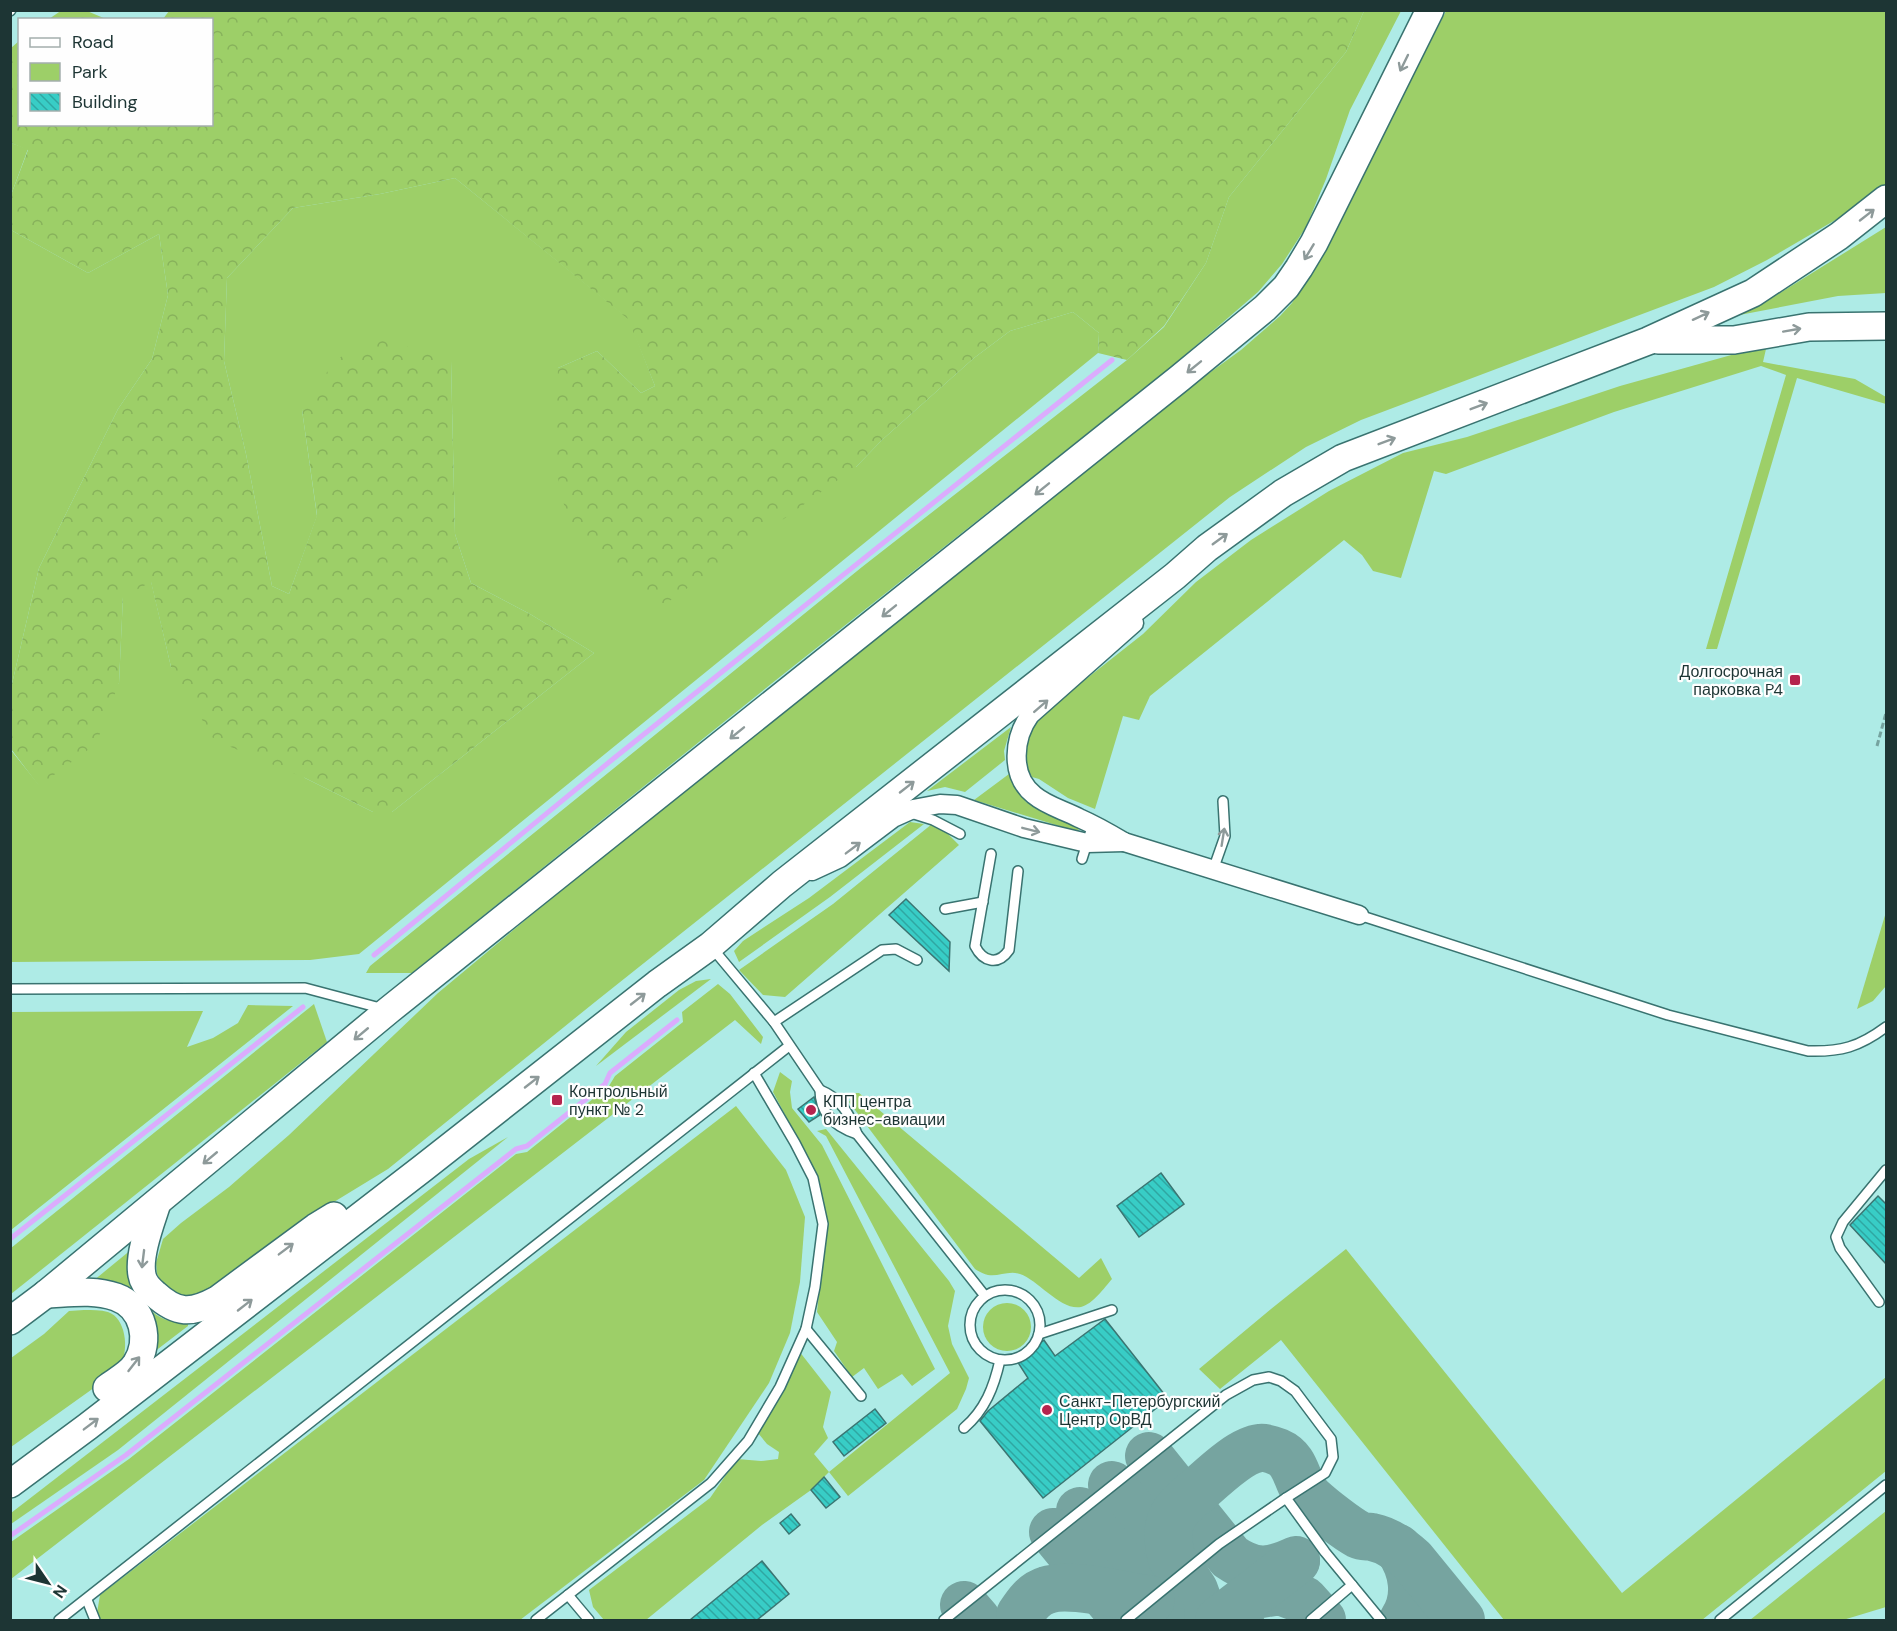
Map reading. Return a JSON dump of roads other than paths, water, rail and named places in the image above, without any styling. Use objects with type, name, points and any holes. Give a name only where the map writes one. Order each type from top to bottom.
[{"type":"main road","points":[[10,1321],[157,1203],[389,1010],[1152,401],[1264,308],[1286,287],[1314,243],[1430,10]]},
{"type":"main road","points":[[10,1484],[87,1427],[657,984],[710,946],[782,884],[1207,548],[1283,493],[1343,458],[1648,340],[1752,293],[1839,236],[1887,199]]},
{"type":"main road","points":[[1648,340],[1734,340],[1809,327],[1887,326]]},
{"type":"main road","points":[[157,1203],[144,1247],[142,1276],[149,1288],[169,1306],[191,1310],[202,1308],[217,1300],[316,1227],[448,1148]]},
{"type":"main road","points":[[10,1470],[29,1449],[135,1366],[143,1350],[144,1334],[140,1319],[129,1305],[117,1298],[93,1292],[46,1294]]},
{"type":"street","points":[[1174,576],[1147,610],[1030,715],[1024,724],[1016,756],[1024,784],[1032,794],[1043,801],[1093,824],[1124,842],[1359,915]]},
{"type":"street","points":[[782,884],[840,858],[893,818],[924,806],[940,804],[957,805],[1085,851],[1124,842]]},
{"type":"lane","points":[[1214,870],[1225,836],[1223,801]]},
{"type":"lane","points":[[906,812],[933,820],[960,834]]},
{"type":"lane","points":[[1085,851],[1093,824]]},
{"type":"lane","points":[[991,854],[975,946],[979,955],[985,959],[995,960],[1005,957],[1009,950],[1018,871]]},
{"type":"lane","points":[[945,909],[983,902]]},
{"type":"lane","points":[[1359,915],[1668,1015],[1808,1051],[1830,1052],[1859,1045],[1887,1027]]},
{"type":"lane","points":[[710,946],[774,1022],[820,1090],[832,1095],[843,1106],[851,1117],[857,1134],[985,1296]]},
{"type":"lane","points":[[774,1022],[882,950],[896,949],[917,960]]},
{"type":"lane","points":[[10,989],[305,988],[389,1010]]},
{"type":"lane","points":[[59,1620],[789,1046]]},
{"type":"lane","points":[[536,1620],[711,1483],[748,1441],[780,1387],[806,1329],[815,1287],[823,1224],[813,1178],[754,1073]]},
{"type":"lane","points":[[820,1090],[820,1102],[828,1116],[840,1128],[857,1134]]},
{"type":"lane","points":[[1879,1302],[1840,1248],[1836,1237],[1843,1222],[1887,1170]]},
{"type":"lane","points":[[1001,1290],[1017,1293],[1031,1302],[1039,1317],[1039,1334],[1031,1349],[1017,1359],[1000,1360],[984,1354],[973,1342],[969,1325],[974,1309],[985,1296],[1001,1290]]},
{"type":"lane","points":[[1039,1334],[1112,1310]]},
{"type":"lane","points":[[806,1329],[861,1396]]},
{"type":"lane","points":[[964,1428],[975,1419],[992,1392],[1000,1360]]},
{"type":"lane","points":[[944,1620],[1226,1395],[1253,1380],[1269,1377],[1281,1381],[1295,1391],[1331,1439],[1333,1457],[1325,1473],[1218,1544],[1126,1620]]},
{"type":"lane","points":[[1720,1620],[1887,1485]]},
{"type":"lane","points":[[1286,1498],[1324,1551],[1381,1620]]},
{"type":"lane","points":[[1311,1620],[1352,1585]]},
{"type":"lane","points":[[568,1595],[590,1620]]},
{"type":"lane","points":[[87,1599],[95,1620]]},
{"type":"waterway","points":[[374,955],[613,759],[1112,360]]},
{"type":"waterway","points":[[10,1239],[303,1007]]},
{"type":"waterway","points":[[10,1536],[126,1455],[516,1149],[527,1146],[605,1084],[610,1073],[677,1020]]},
{"type":"place","name":"Долгосрочная парковка P4","points":[[1795,680]]},
{"type":"place","name":"Контрольный пункт № 2","points":[[557,1100]]},
{"type":"place","name":"КПП центра бизнес-авиации","points":[[811,1110]]},
{"type":"place","name":"Санкт-Петербургский Центр ОрВД","points":[[1047,1410]]}]
